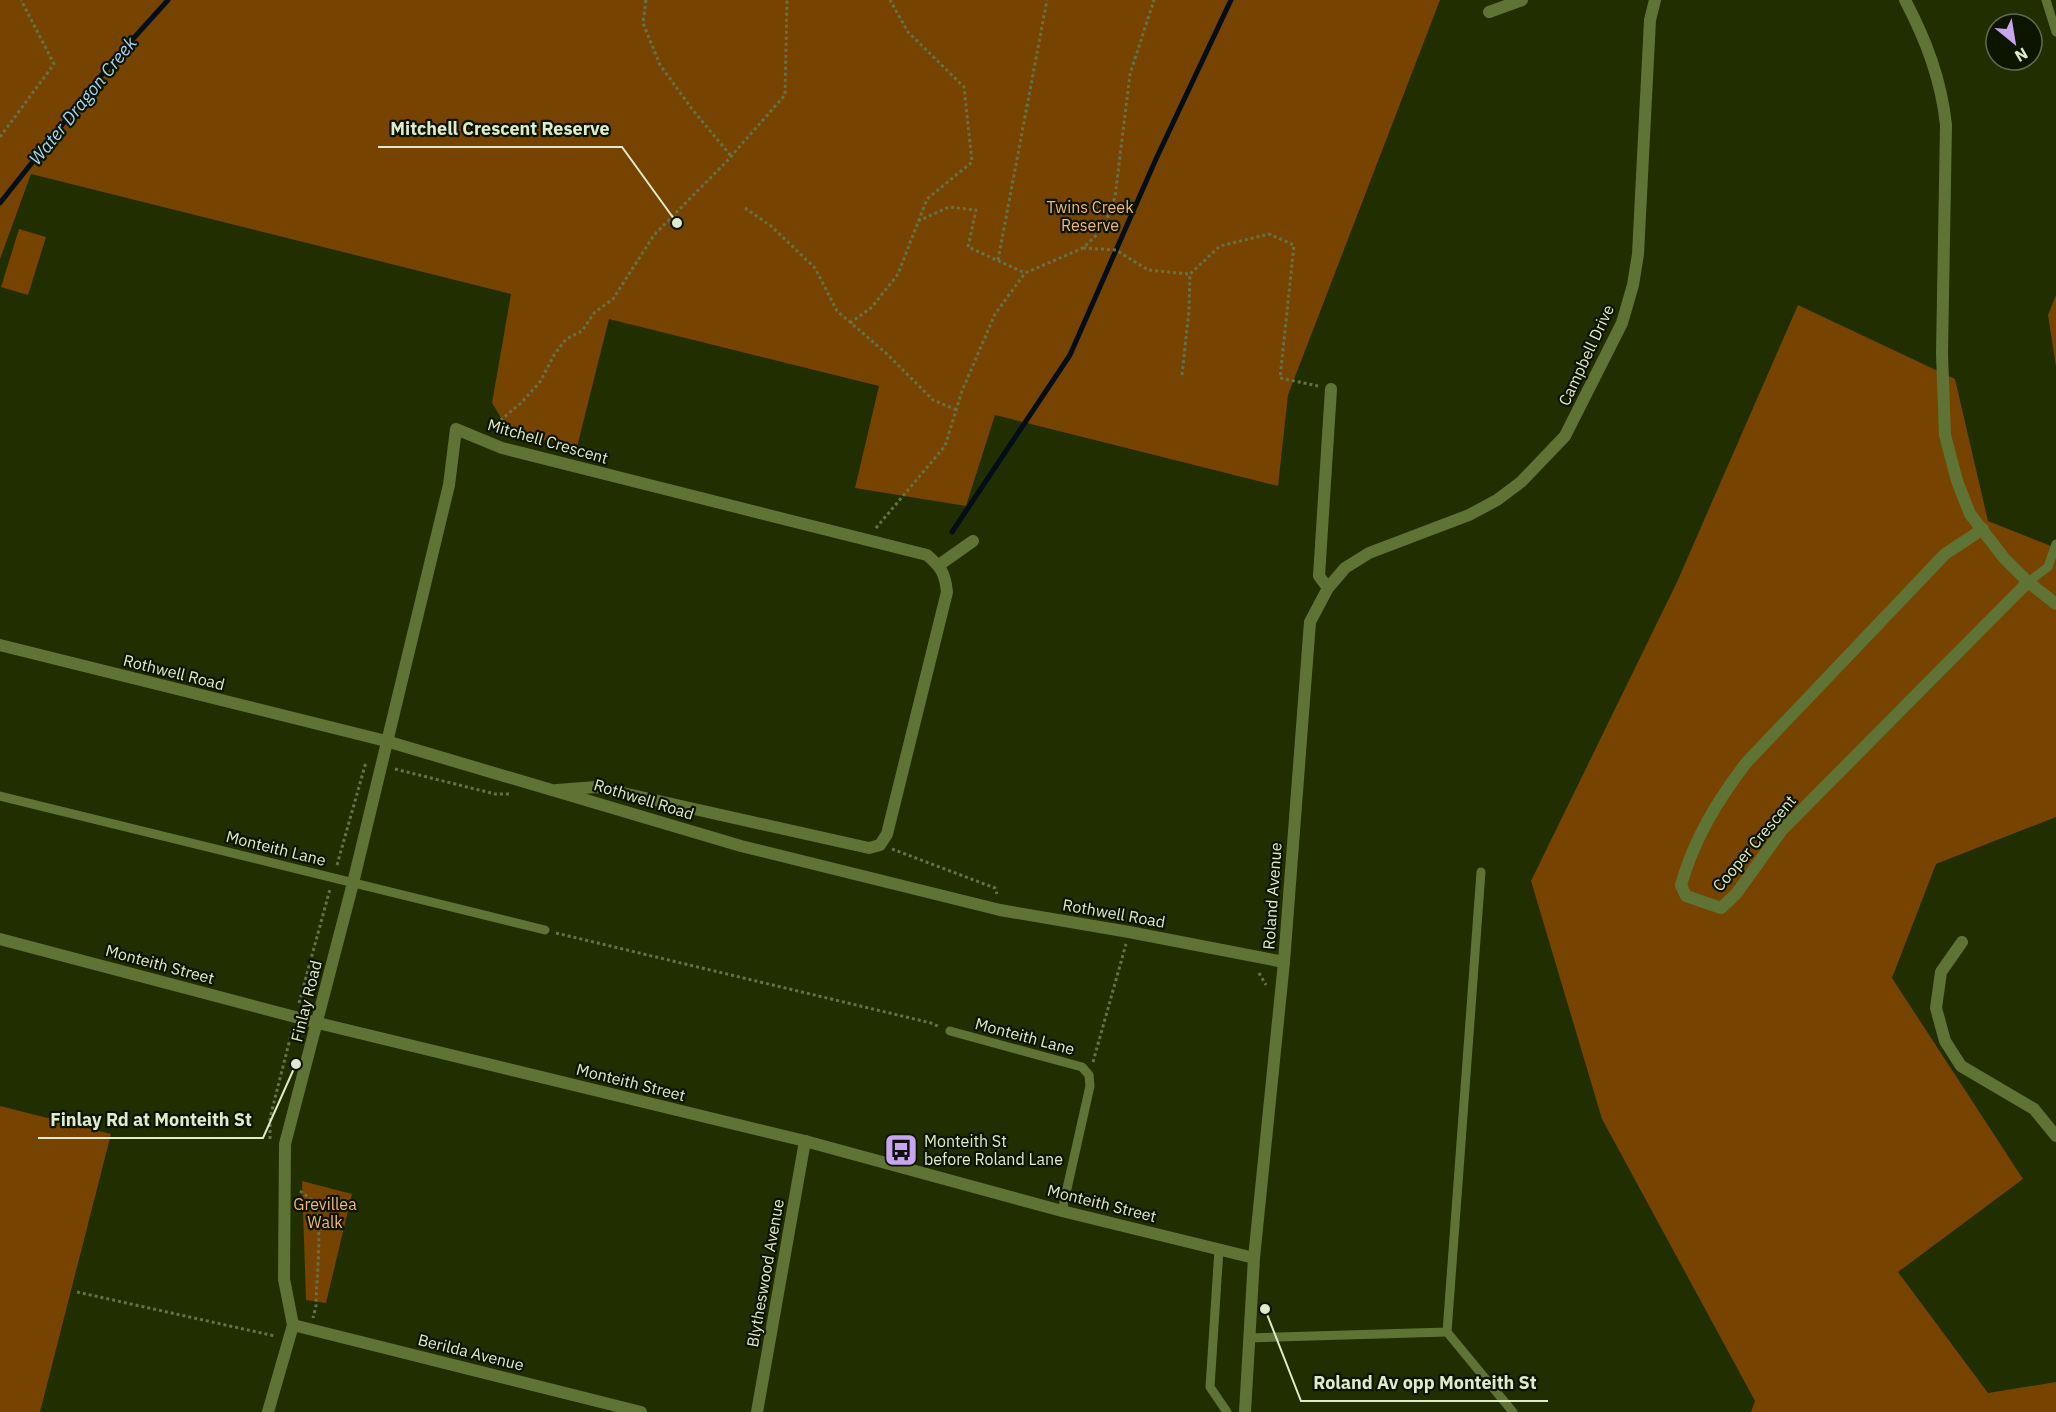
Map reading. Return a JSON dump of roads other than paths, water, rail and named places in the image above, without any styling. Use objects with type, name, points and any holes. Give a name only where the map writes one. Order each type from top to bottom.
[{"type":"street","points":[[1489,12],[1522,0]]},
{"type":"street","name":"Campbell Drive","points":[[1328,588],[1345,568],[1369,553],[1469,514],[1497,500],[1521,482],[1565,436],[1622,323],[1633,285],[1638,254],[1650,20],[1655,0]]},
{"type":"street","points":[[1905,0],[1922,34],[1935,68],[1943,99],[1946,125],[1942,354],[1945,435],[1957,481],[1970,514],[2004,558],[2028,582],[2056,604]]},
{"type":"street","points":[[1328,588],[1319,576],[1331,389]]},
{"type":"street","name":"Mitchell Crescent","points":[[386,741],[449,485],[456,429],[502,448],[927,555],[939,565]]},
{"type":"street","name":"Cooper Crescent","points":[[1983,529],[1945,554],[1746,763],[1721,797],[1689,856],[1681,885],[1686,896],[1721,908],[1736,894],[1782,830],[2028,582]]},
{"type":"street","points":[[557,790],[596,787],[869,848],[880,845],[887,834],[947,591],[939,565],[973,541]]},
{"type":"street","name":"Roland Avenue","points":[[1245,1412],[1254,1258],[1284,962],[1310,622],[1328,588]]},
{"type":"street","name":"Rothwell Road","points":[[0,645],[386,741],[741,846],[1000,910],[1284,962]]},
{"type":"street","name":"Finlay Road","points":[[268,1412],[293,1325],[284,1279],[285,1144],[318,1023],[386,741]]},
{"type":"street","name":"Monteith Street","points":[[0,939],[318,1023],[805,1141],[1062,1211],[1254,1258]]},
{"type":"street","points":[[1962,942],[1941,972],[1936,1008],[1945,1041],[1961,1066],[2034,1109],[2056,1136]]},
{"type":"street","name":"Blytheswood Avenue","points":[[757,1412],[805,1141]]},
{"type":"street","name":"Berilda Avenue","points":[[293,1325],[641,1412]]},
{"type":"lane","points":[[2046,0],[2056,32]]},
{"type":"lane","points":[[2028,582],[2048,567],[2056,544]]},
{"type":"lane","name":"Monteith Lane","points":[[0,796],[545,930]]},
{"type":"lane","points":[[1481,872],[1447,1332],[1513,1412]]},
{"type":"lane","name":"Monteith Lane","points":[[950,1031],[1082,1068],[1089,1075],[1090,1086],[1062,1211]]},
{"type":"lane","points":[[1219,1249],[1210,1388],[1227,1412]]},
{"type":"lane","points":[[1249,1338],[1447,1332]]},
{"type":"waterway","name":"Water Dragon Creek","points":[[0,203],[112,62],[168,0]]},
{"type":"waterway","points":[[952,532],[1070,355],[1156,159],[1231,0]]},
{"type":"place","name":"Mitchell Crescent Reserve","points":[[677,223]]},
{"type":"place","name":"Finlay Rd at Monteith St","points":[[296,1064]]},
{"type":"place","name":"Monteith St before Roland Lane","points":[[901,1150]]},
{"type":"place","name":"Roland Av opp Monteith St","points":[[1265,1309]]},
{"type":"park label","name":"Twins Creek Reserve","points":[[1090,216]]},
{"type":"park label","name":"Grevillea Walk","points":[[325,1213]]}]
